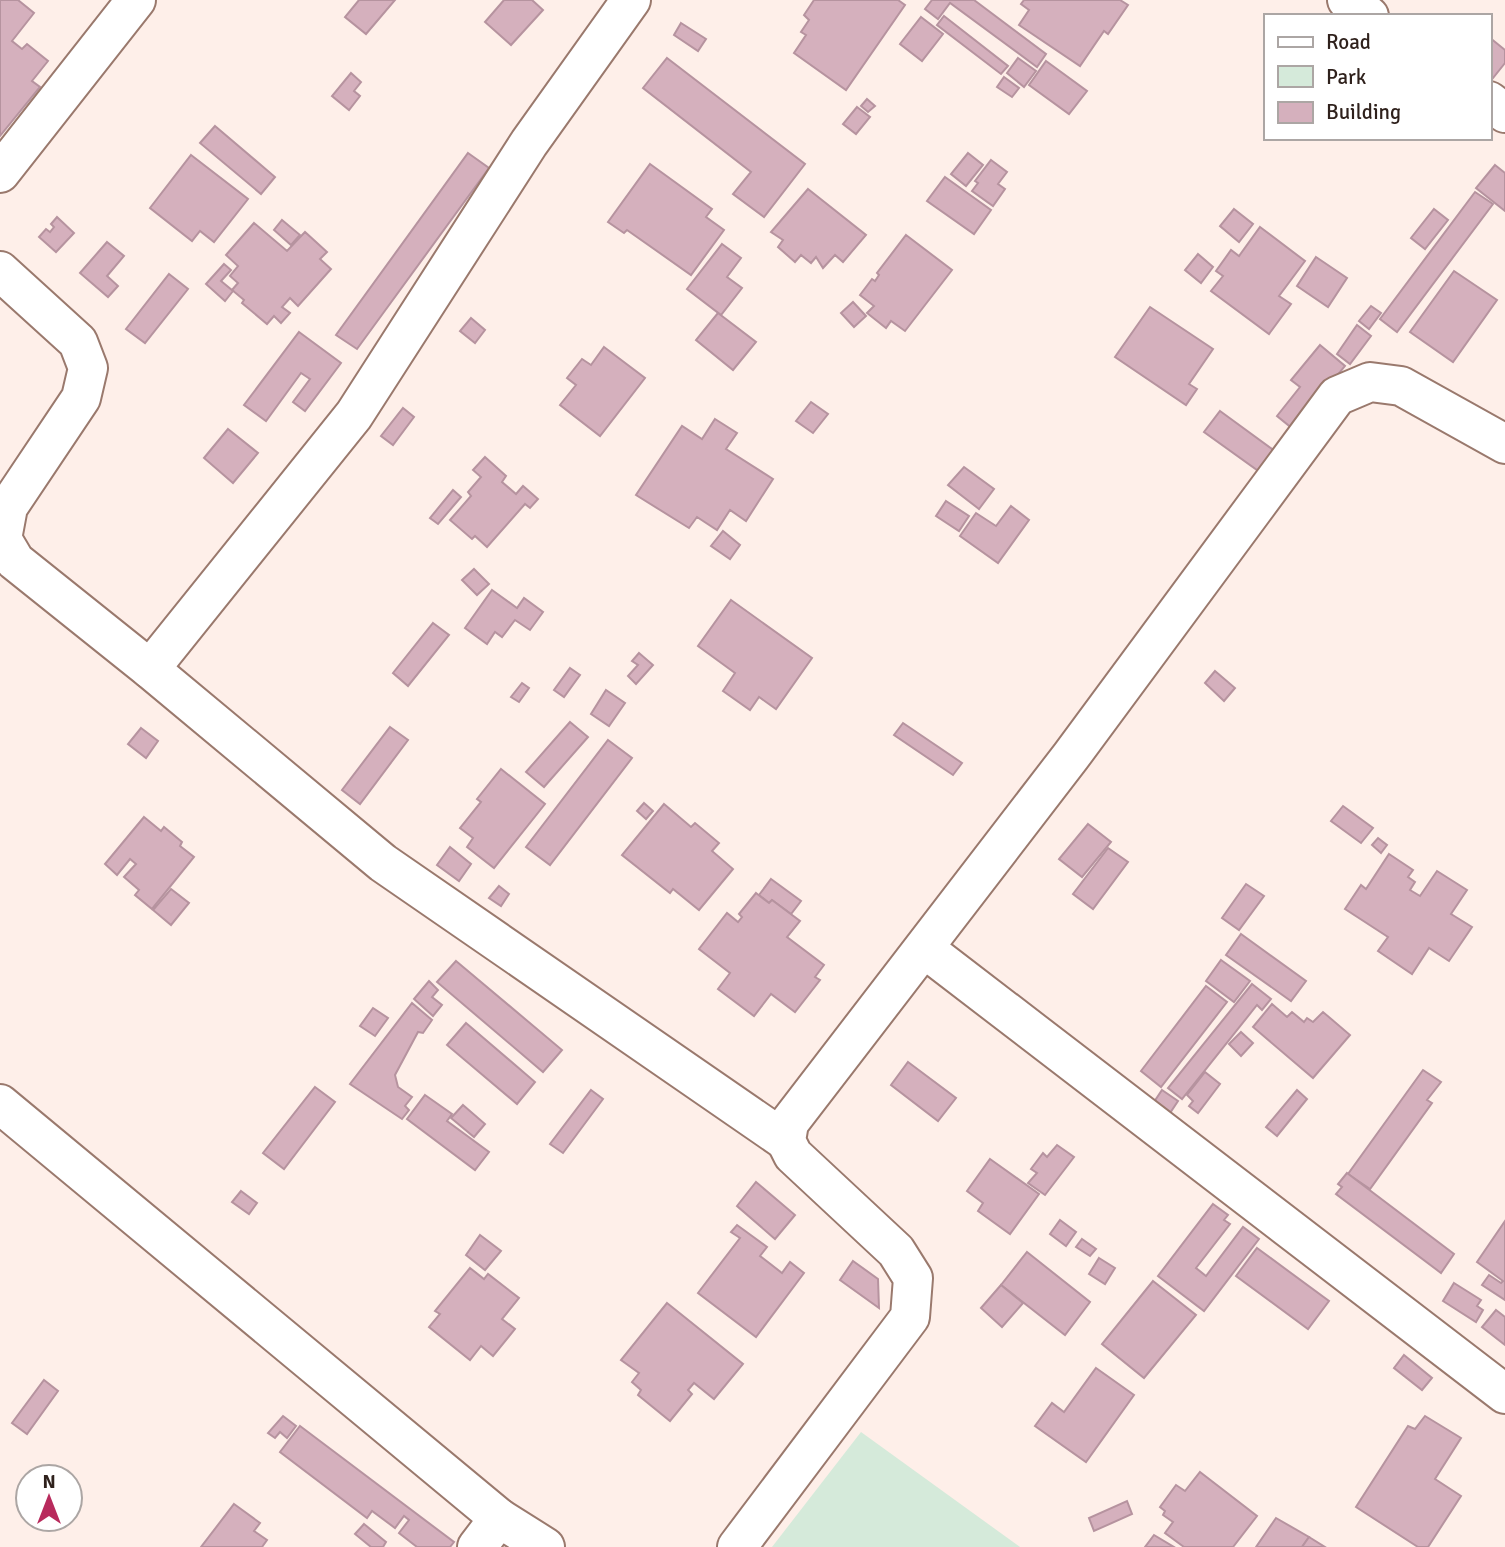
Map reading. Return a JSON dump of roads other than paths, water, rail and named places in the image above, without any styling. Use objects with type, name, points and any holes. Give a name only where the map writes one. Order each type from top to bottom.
[{"type":"street","points":[[0,173],[136,0]]},
{"type":"street","points":[[150,670],[354,415],[529,143],[631,0]]},
{"type":"street","points":[[1347,0],[1366,14]]},
{"type":"street","points":[[0,271],[78,342],[88,368],[81,398],[8,507],[2,539],[15,561],[383,863],[786,1142],[793,1155],[896,1251],[914,1278],[910,1317],[737,1547]]},
{"type":"street","points":[[786,1142],[789,1123],[1071,757],[1337,396],[1370,382],[1401,386],[1505,444]]},
{"type":"street","points":[[925,949],[1505,1394]]},
{"type":"street","points":[[0,1104],[488,1532],[545,1547]]}]
